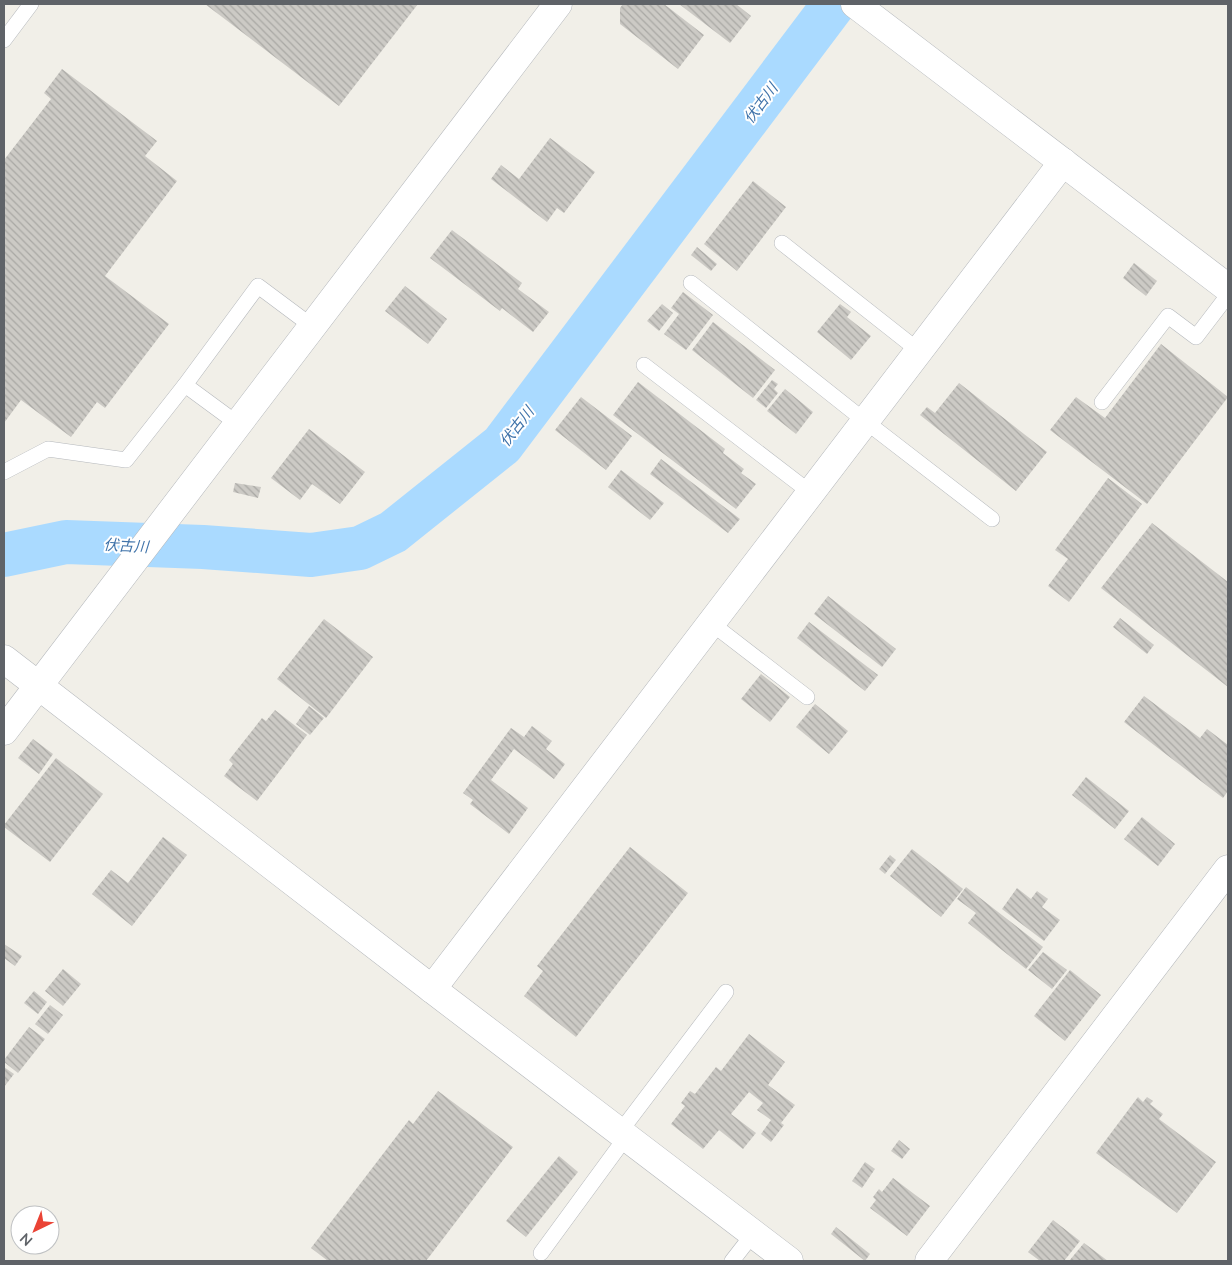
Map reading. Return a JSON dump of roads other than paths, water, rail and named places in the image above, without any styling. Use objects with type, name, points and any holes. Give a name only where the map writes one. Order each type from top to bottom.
[{"type":"street","points":[[4,731],[558,4]]},
{"type":"street","points":[[858,5],[1228,288]]},
{"type":"street","points":[[432,989],[1063,162]]},
{"type":"street","points":[[4,660],[789,1261]]},
{"type":"street","points":[[929,1261],[1228,869]]},
{"type":"lane","points":[[4,40],[31,4]]},
{"type":"lane","points":[[782,243],[919,351]]},
{"type":"lane","points":[[691,284],[992,519]]},
{"type":"lane","points":[[4,472],[48,448],[126,460],[185,385],[258,286],[313,327]]},
{"type":"lane","points":[[1102,402],[1168,316],[1196,337],[1228,295]]},
{"type":"lane","points":[[644,365],[811,492]]},
{"type":"lane","points":[[185,385],[238,424]]},
{"type":"lane","points":[[711,623],[807,697]]},
{"type":"lane","points":[[541,1253],[726,992]]},
{"type":"lane","points":[[732,1261],[753,1234]]},
{"type":"waterway","name":"伏古川","points":[[4,555],[66,542],[203,547],[311,555],[360,548],[393,532],[502,445],[834,4]]}]
